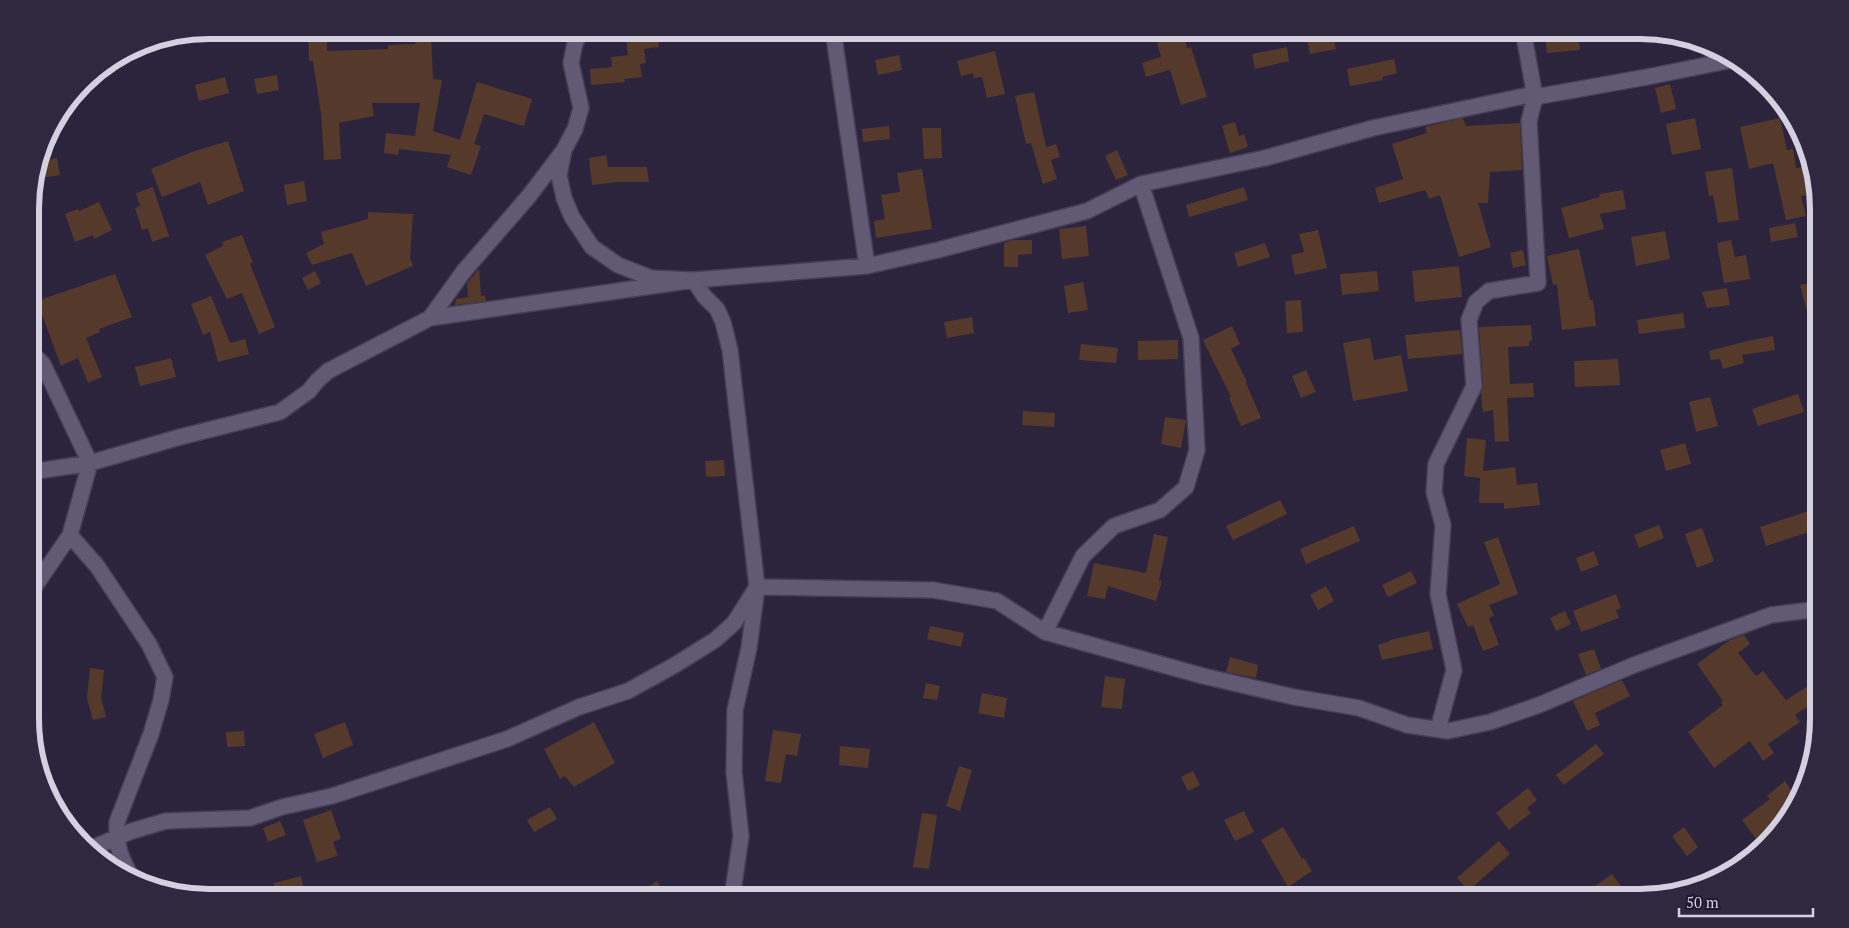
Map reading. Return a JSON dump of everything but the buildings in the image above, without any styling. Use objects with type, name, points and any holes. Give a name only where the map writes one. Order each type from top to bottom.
[{"type":"street","points":[[430,318],[464,271],[529,196],[564,150],[575,129],[581,108],[571,63],[577,39]]},
{"type":"street","points":[[834,39],[867,266]]},
{"type":"street","points":[[1438,729],[1454,670],[1438,594],[1443,525],[1434,492],[1436,464],[1474,386],[1469,320],[1476,302],[1489,292],[1538,283],[1530,120],[1535,96],[1525,39]]},
{"type":"street","points":[[39,471],[90,463],[180,436],[280,412],[309,391],[328,371],[430,318],[694,280],[867,266],[938,250],[1087,211],[1141,184],[1265,158],[1373,128],[1529,95],[1535,96],[1647,77],[1725,61]]},
{"type":"street","points":[[564,150],[559,175],[564,198],[572,217],[592,247],[618,265],[651,278],[694,280]]},
{"type":"street","points":[[1045,632],[1083,556],[1114,526],[1160,510],[1186,487],[1197,450],[1191,338],[1141,184]]},
{"type":"street","points":[[694,280],[704,296],[717,309],[723,322],[730,350],[757,587],[749,648],[735,710],[734,772],[741,836],[733,889]]},
{"type":"street","points":[[39,361],[90,463],[70,535],[39,580]]},
{"type":"street","points":[[70,535],[97,566],[149,644],[165,677],[161,700],[151,734],[117,822],[117,838],[121,858],[127,868]]},
{"type":"street","points":[[757,587],[933,590],[997,601],[1045,632],[1203,676],[1294,697],[1359,708],[1407,726],[1448,730],[1490,722],[1771,615],[1810,610]]},
{"type":"street","points":[[96,846],[132,831],[166,821],[250,818],[282,807],[332,796],[507,739],[579,707],[628,691],[676,665],[715,640],[734,623],[757,587]]}]
